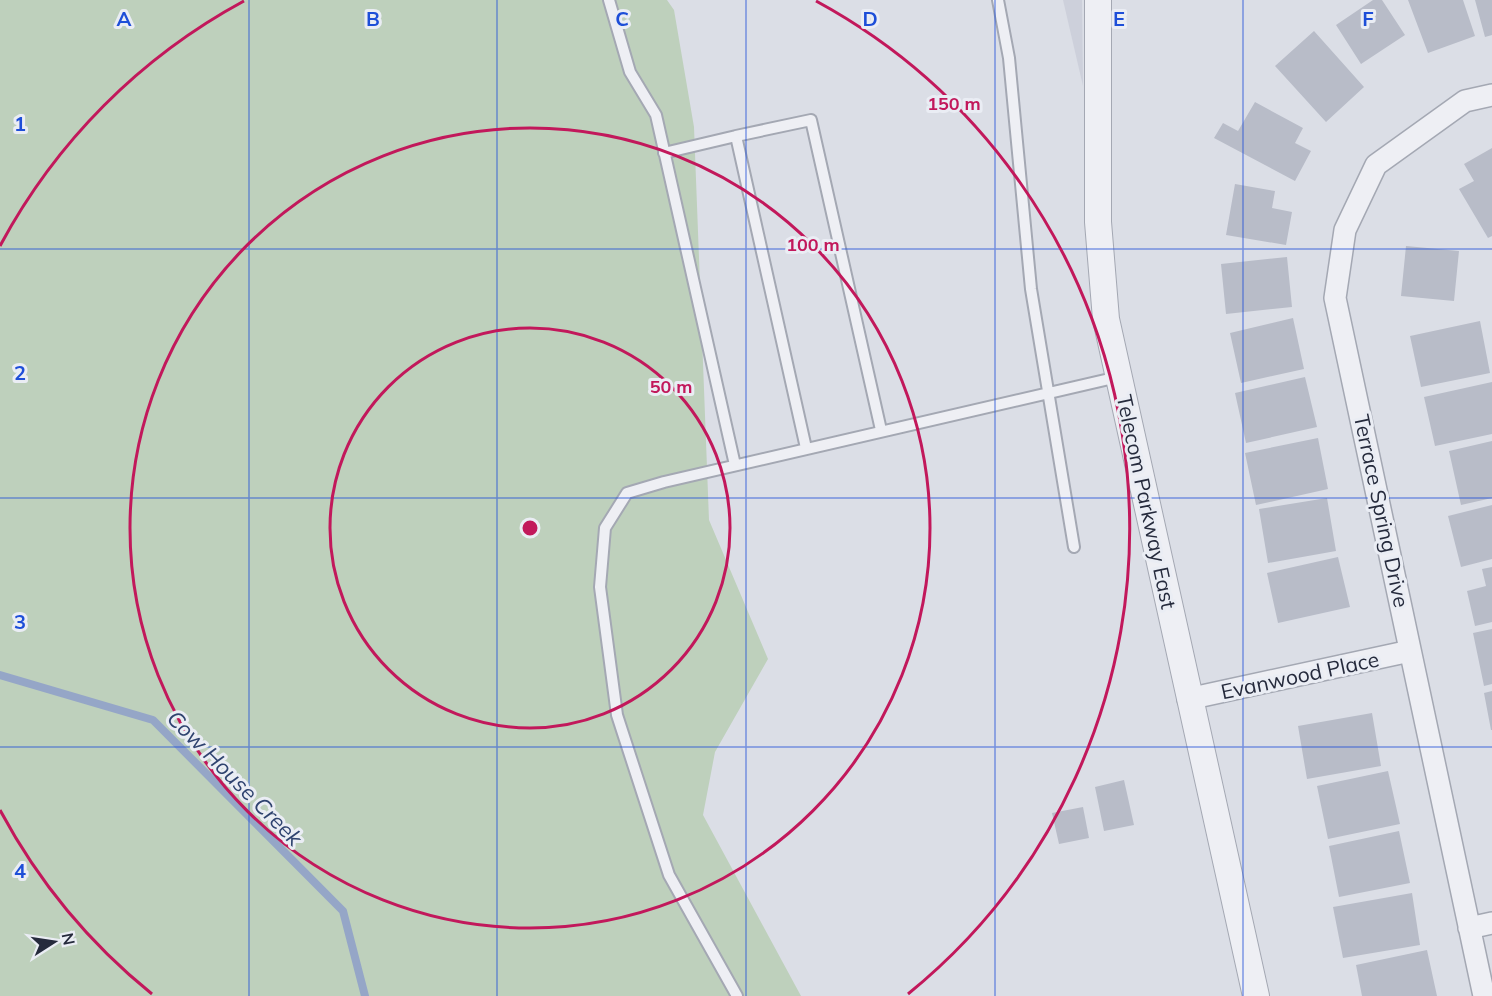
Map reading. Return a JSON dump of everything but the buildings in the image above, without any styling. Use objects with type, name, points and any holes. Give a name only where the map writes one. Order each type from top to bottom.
[{"type":"street","name":"Telecom Parkway East","points":[[1098,0],[1098,222],[1106,319],[1188,699],[1256,996]]},
{"type":"street","name":"Terrace Spring Drive","points":[[1484,996],[1335,298],[1345,230],[1376,165],[1465,101],[1492,95]]},
{"type":"street","name":"Evanwood Place","points":[[1188,699],[1410,651]]},
{"type":"street","points":[[1469,928],[1492,923]]},
{"type":"lane","points":[[609,0],[630,72],[656,115],[735,465]]},
{"type":"lane","points":[[998,0],[1009,58],[1031,289],[1074,547]]},
{"type":"lane","points":[[664,153],[812,120],[881,430]]},
{"type":"lane","points":[[736,136],[806,448]]},
{"type":"lane","points":[[737,996],[669,875],[617,715],[600,586],[605,528],[627,493],[881,430],[1118,377]]},
{"type":"shaded area","points":[[1063,0],[1082,0],[1083,86]]},
{"type":"green space","points":[[0,0],[667,0],[674,10],[694,127],[709,520],[768,659],[715,752],[703,815],[801,996],[0,996]]},
{"type":"waterway","name":"Cow House Creek","points":[[0,675],[153,720],[343,911],[365,996]]}]
